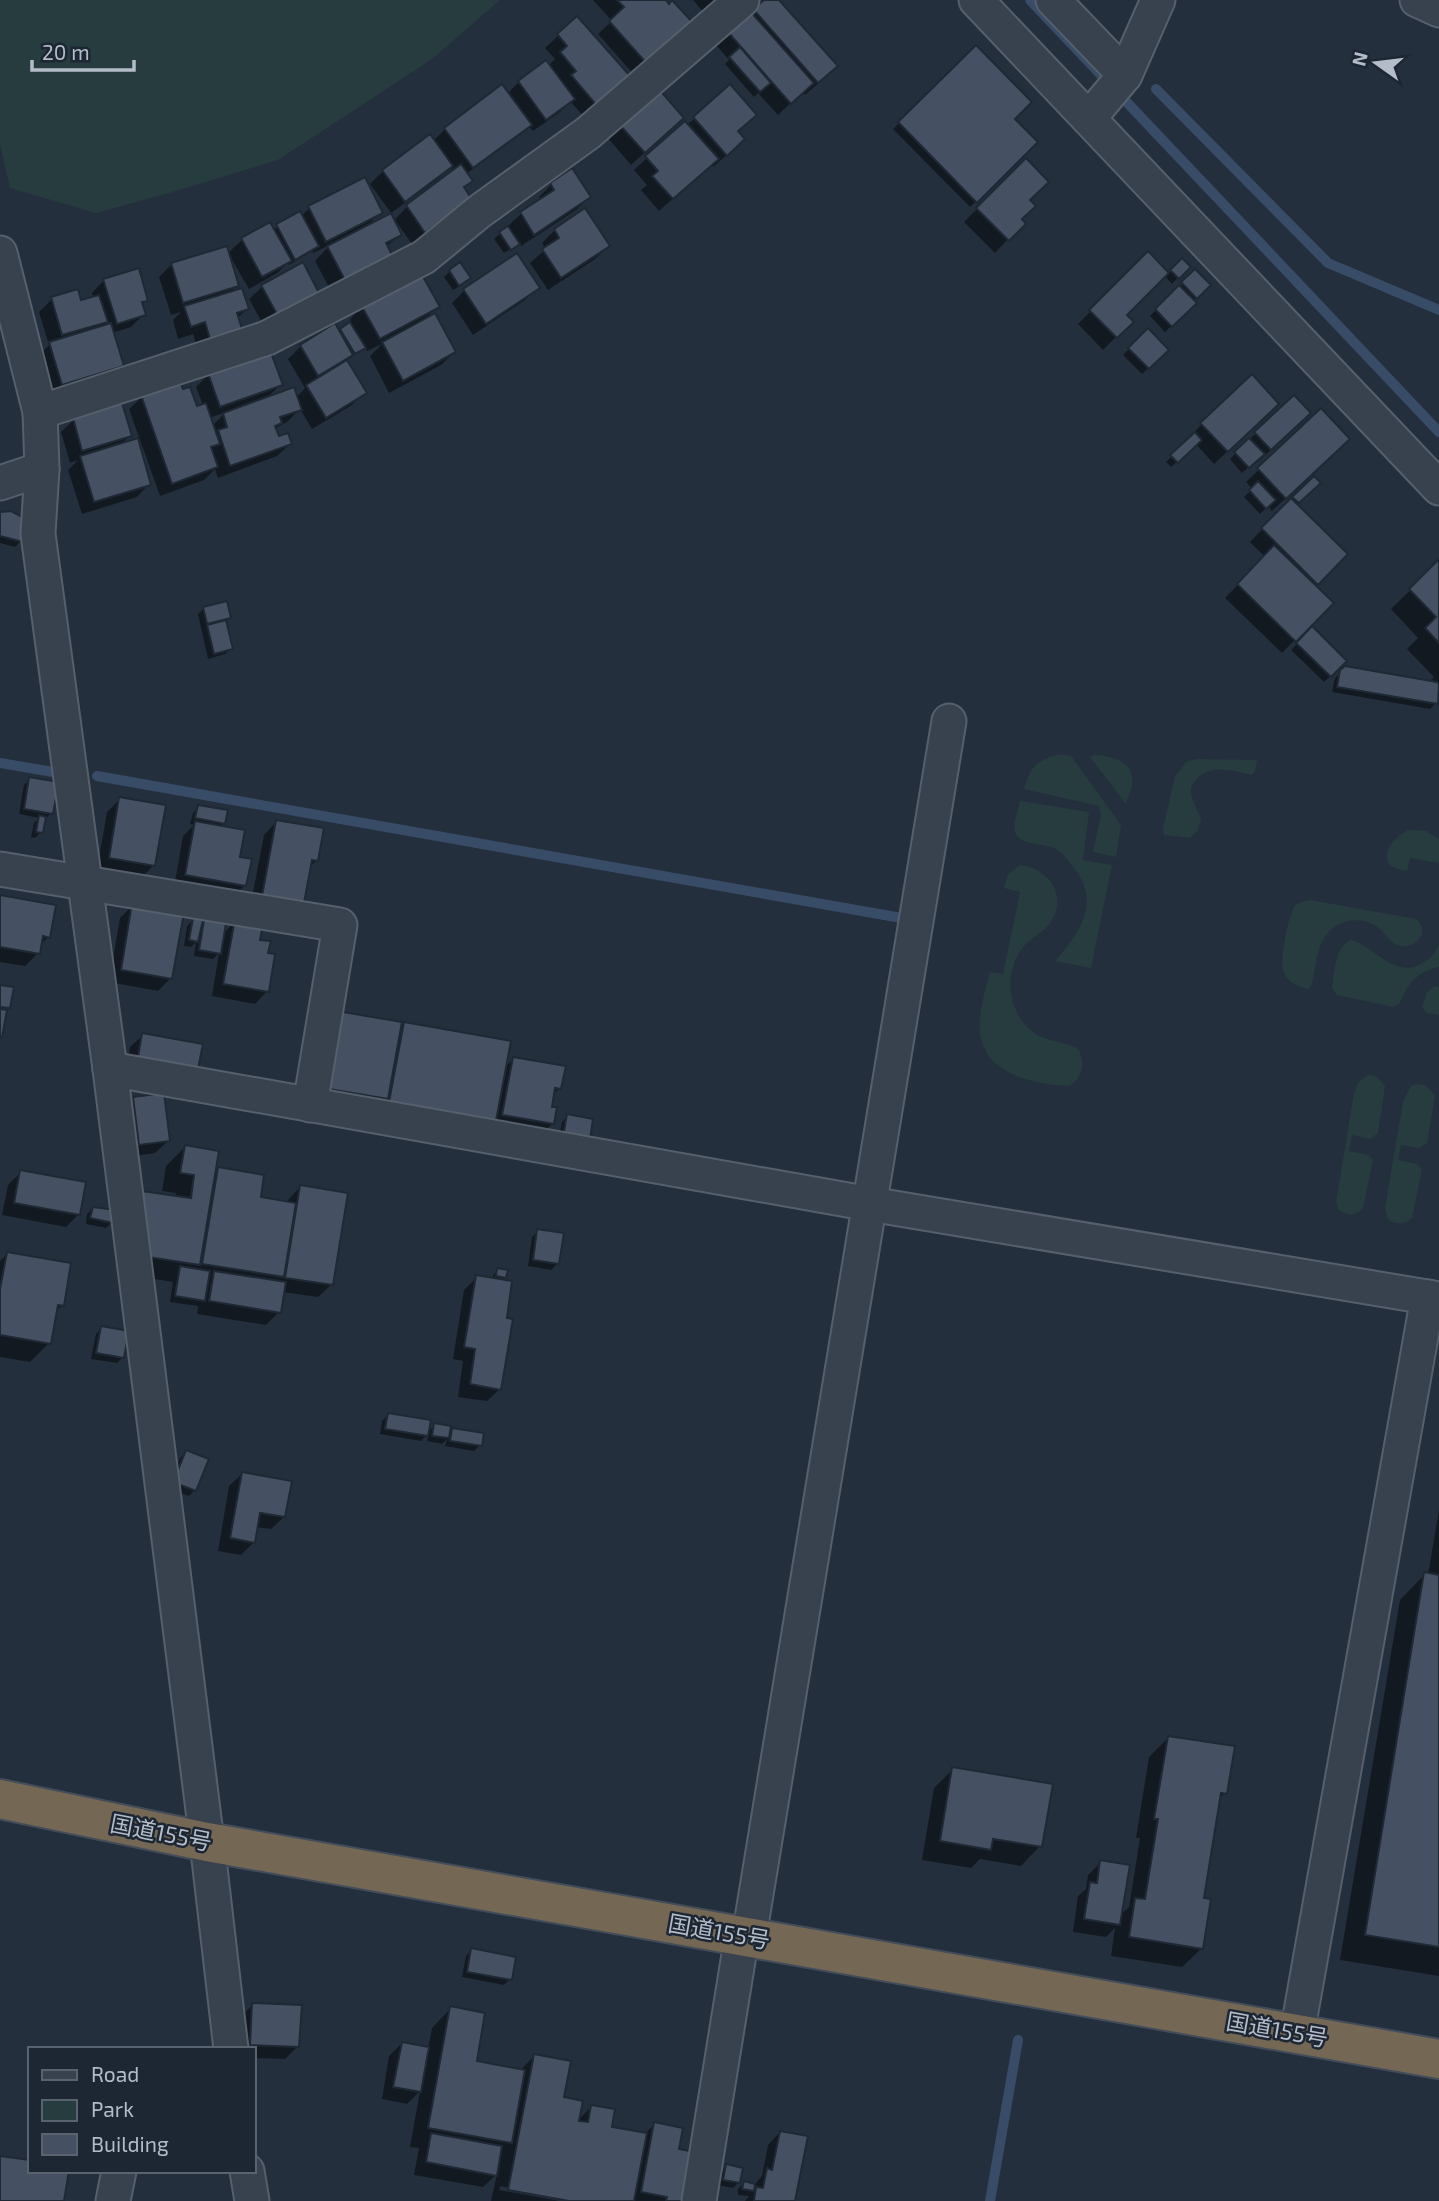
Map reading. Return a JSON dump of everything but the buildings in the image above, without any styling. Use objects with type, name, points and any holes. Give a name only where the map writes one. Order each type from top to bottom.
[{"type":"highway","name":"国道155号","points":[[0,1799],[207,1842],[1439,2059]]},
{"type":"street","points":[[40,412],[267,338],[424,257],[480,211],[588,133],[742,0]]},
{"type":"street","points":[[976,0],[1110,93]]},
{"type":"street","points":[[1053,0],[1110,93],[1439,488]]},
{"type":"street","points":[[1110,93],[1158,0]]},
{"type":"street","points":[[1417,0],[1439,9]]},
{"type":"street","points":[[0,253],[40,412],[42,469],[38,534],[110,1069],[231,2047]]},
{"type":"street","points":[[0,482],[42,469]]},
{"type":"street","points":[[699,2201],[870,1204],[949,722]]},
{"type":"street","points":[[0,869],[340,925],[310,1105]]},
{"type":"street","points":[[110,1069],[870,1204],[1434,1298],[1297,2034]]},
{"type":"street","points":[[113,2201],[119,2173]]},
{"type":"street","points":[[247,2173],[252,2201]]},
{"type":"green space","points":[[0,0],[500,0],[432,59],[278,160],[96,213],[10,188],[0,144]]},
{"type":"green space","points":[[1059,754],[1071,756],[1121,825],[1116,857],[1093,852],[1101,815],[1099,806],[1024,789],[1036,765]]},
{"type":"green space","points":[[1095,755],[1114,758],[1129,769],[1132,785],[1126,804],[1090,757]]},
{"type":"green space","points":[[1257,760],[1255,772],[1251,775],[1213,770],[1200,776],[1191,789],[1201,819],[1198,830],[1190,838],[1164,835],[1175,776],[1187,761]]},
{"type":"green space","points":[[1020,801],[1089,812],[1083,860],[1112,865],[1091,968],[1055,961],[1079,928],[1087,905],[1086,893],[1082,880],[1059,851],[1026,842],[1018,837],[1015,825]]},
{"type":"green space","points":[[1408,830],[1426,831],[1439,839],[1439,863],[1410,858],[1407,871],[1390,865],[1387,859],[1389,847]]},
{"type":"green space","points":[[1020,865],[1030,867],[1047,878],[1057,894],[1057,903],[1050,923],[1028,942],[1013,966],[1013,1002],[1017,1013],[1033,1032],[1078,1049],[1082,1070],[1069,1086],[1038,1082],[1008,1072],[986,1052],[981,1038],[980,1020],[990,972],[1003,974],[1020,892],[1004,888],[1008,874]]},
{"type":"green space","points":[[1310,900],[1416,919],[1420,923],[1422,933],[1413,944],[1402,946],[1395,944],[1381,930],[1366,921],[1340,924],[1327,934],[1322,942],[1312,984],[1308,989],[1287,978],[1283,970],[1283,957],[1292,911],[1298,904]]},
{"type":"green space","points":[[1351,940],[1393,965],[1411,968],[1430,958],[1439,944],[1439,967],[1414,979],[1400,1003],[1393,1007],[1337,995],[1332,988],[1336,961],[1341,948]]},
{"type":"green space","points":[[1435,986],[1439,987],[1439,1015],[1426,1013],[1422,1007],[1427,992]]},
{"type":"green space","points":[[1368,1075],[1376,1076],[1385,1086],[1378,1133],[1370,1139],[1352,1135],[1349,1151],[1368,1155],[1373,1160],[1363,1208],[1358,1213],[1349,1214],[1339,1210],[1336,1203],[1354,1093],[1358,1083]]},
{"type":"green space","points":[[1425,1085],[1435,1095],[1427,1143],[1419,1148],[1401,1145],[1398,1160],[1417,1164],[1422,1169],[1412,1218],[1397,1223],[1388,1219],[1385,1208],[1403,1102],[1411,1086]]},
{"type":"waterway","points":[[1030,0],[1439,432]]},
{"type":"waterway","points":[[1156,89],[1328,263],[1439,310]]},
{"type":"waterway","points":[[0,763],[59,773]]},
{"type":"waterway","points":[[97,776],[907,919]]},
{"type":"waterway","points":[[990,2201],[1018,2040]]}]
